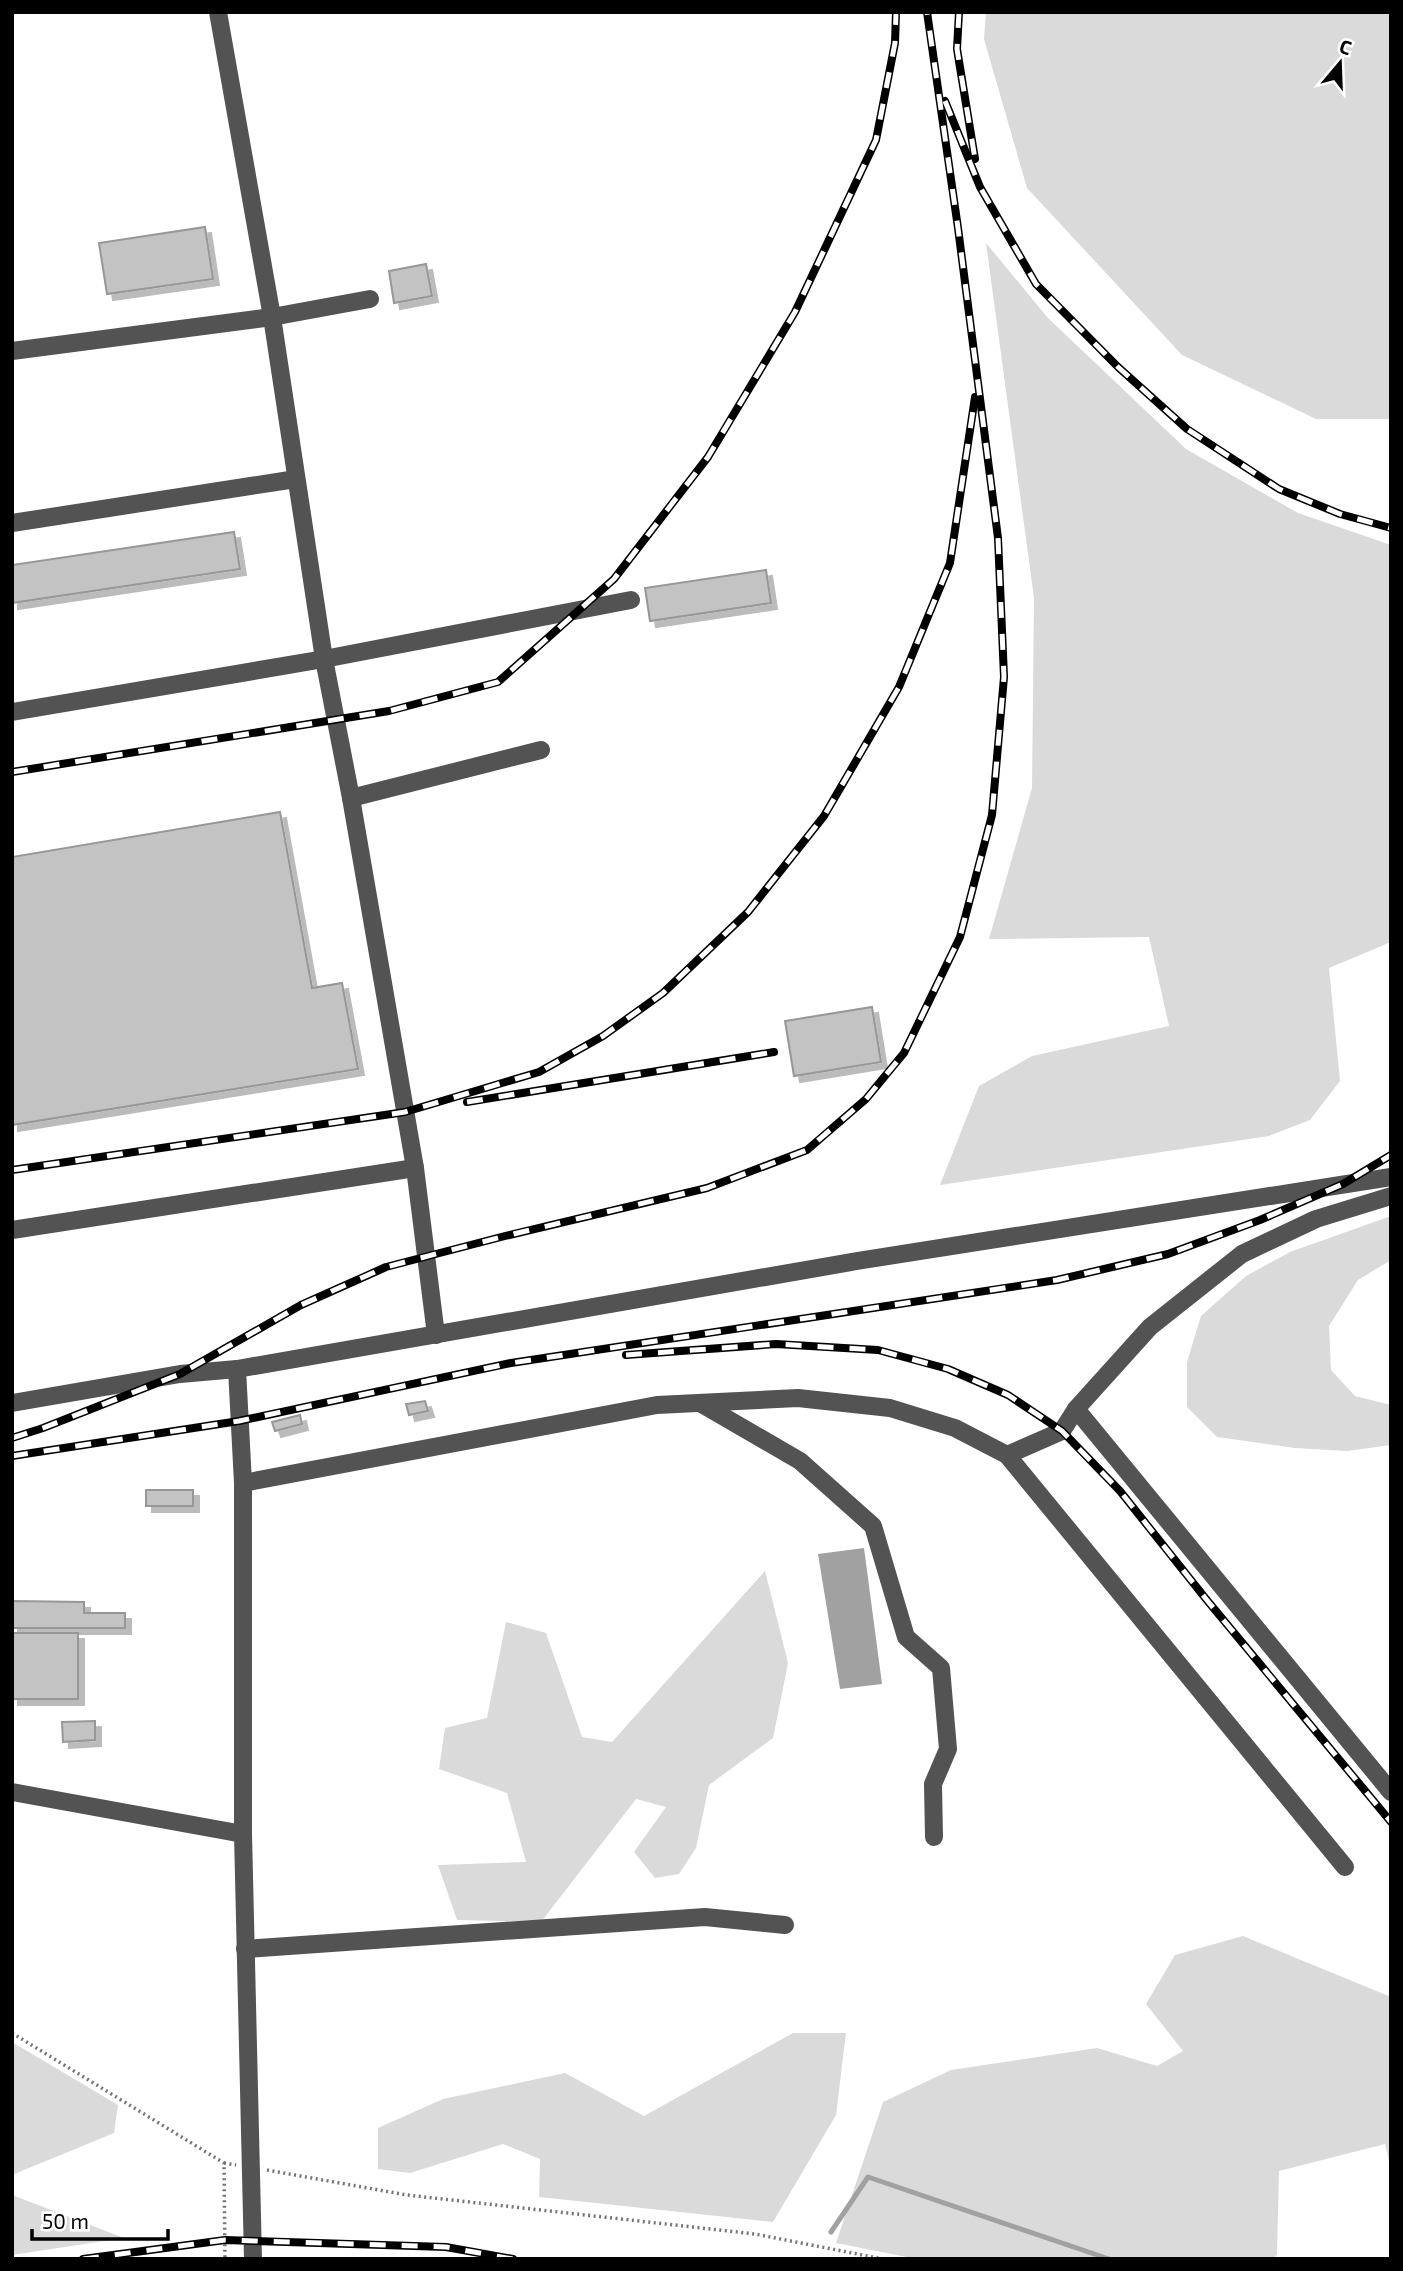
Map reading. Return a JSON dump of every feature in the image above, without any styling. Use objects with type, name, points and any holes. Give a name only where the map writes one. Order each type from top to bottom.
[{"type":"street","points":[[218,12],[272,317],[324,659],[351,798],[415,1168],[436,1335]]},
{"type":"street","points":[[12,351],[272,317],[370,299]]},
{"type":"street","points":[[12,523],[296,479]]},
{"type":"street","points":[[12,712],[324,659],[631,600]]},
{"type":"street","points":[[351,798],[541,750]]},
{"type":"street","points":[[12,1230],[415,1168]]},
{"type":"street","points":[[12,1403],[180,1374],[237,1369],[857,1261],[1391,1177]]},
{"type":"street","points":[[1007,1455],[1062,1431],[1076,1409],[1150,1327],[1242,1254],[1316,1219],[1391,1196]]},
{"type":"street","points":[[237,1369],[243,1483],[243,1834],[253,2259]]},
{"type":"street","points":[[243,1483],[657,1405],[798,1398],[890,1408],[955,1428],[1007,1455],[1345,1867]]},
{"type":"street","points":[[699,1403],[800,1461],[873,1526],[906,1637],[941,1668],[948,1749],[933,1784],[933,1837]]},
{"type":"street","points":[[1076,1409],[1391,1792]]},
{"type":"street","points":[[12,1792],[243,1834]]},
{"type":"street","points":[[245,1949],[705,1917],[785,1925]]},
{"type":"path","points":[[12,2033],[224,2163],[407,2195],[755,2234],[883,2259]]},
{"type":"path","points":[[224,2163],[225,2259]]},
{"type":"shaded area","points":[[986,12],[1391,12],[1391,421],[1316,419],[1182,355],[1027,188],[984,39]]},
{"type":"shaded area","points":[[986,243],[1048,318],[1186,449],[1298,513],[1391,545],[1391,942],[1329,968],[1340,1081],[1310,1120],[1269,1136],[940,1185],[979,1086],[1032,1056],[1169,1026],[1149,937],[989,939],[1032,788],[1034,598]]},
{"type":"shaded area","points":[[1391,1216],[1391,1260],[1358,1280],[1329,1326],[1331,1370],[1355,1396],[1391,1405],[1391,1445],[1347,1451],[1295,1448],[1217,1437],[1187,1407],[1187,1362],[1201,1316],[1246,1276],[1290,1252]]},
{"type":"shaded area","points":[[864,1548],[882,1684],[840,1689],[818,1554]]},
{"type":"shaded area","points":[[765,1571],[788,1663],[773,1738],[709,1785],[696,1848],[679,1874],[655,1878],[634,1852],[666,1807],[636,1799],[541,1922],[457,1920],[438,1865],[526,1862],[507,1793],[439,1769],[445,1728],[487,1718],[506,1622],[546,1633],[582,1737],[612,1742]]},
{"type":"shaded area","points":[[1243,1936],[1391,1997],[1391,2170],[1385,2144],[1279,2171],[1277,2254],[1274,2259],[917,2259],[836,2243],[883,2102],[951,2070],[1097,2048],[1157,2066],[1183,2051],[1146,2004],[1175,1955]]},
{"type":"shaded area","points":[[793,2033],[846,2033],[836,2115],[773,2222],[539,2197],[540,2159],[503,2144],[410,2173],[378,2169],[378,2128],[443,2099],[565,2073],[644,2116]]},
{"type":"shaded area","points":[[12,2042],[118,2105],[114,2133],[12,2175]]},
{"type":"shaded area","points":[[12,2195],[124,2238],[12,2255]]},
{"type":"building","points":[[205,227],[213,279],[107,294],[99,243]]},
{"type":"building","points":[[426,264],[432,296],[394,303],[389,271]]},
{"type":"building","points":[[234,532],[240,569],[12,603],[12,565]]},
{"type":"building","points":[[766,570],[771,603],[650,621],[645,588]]},
{"type":"building","points":[[280,812],[312,988],[342,983],[358,1069],[12,1125],[12,857]]},
{"type":"building","points":[[872,1007],[881,1062],[794,1076],[785,1021]]},
{"type":"building","points":[[425,1401],[428,1411],[409,1415],[406,1404]]},
{"type":"building","points":[[300,1415],[302,1424],[275,1431],[272,1422]]},
{"type":"building","points":[[146,1490],[193,1490],[193,1506],[146,1506]]},
{"type":"building","points":[[12,1601],[84,1602],[84,1613],[125,1613],[125,1628],[12,1628]]},
{"type":"building","points":[[12,1633],[78,1633],[78,1699],[12,1699]]},
{"type":"building","points":[[95,1721],[95,1740],[63,1742],[62,1722]]},
{"type":"waterway","points":[[831,2232],[868,2177],[1109,2259]]},
{"type":"railway","points":[[12,772],[389,711],[498,682],[614,579],[708,457],[795,312],[876,140],[895,43],[896,12]]},
{"type":"railway","points":[[12,1438],[180,1374],[301,1305],[386,1267],[707,1188],[807,1150],[866,1099],[904,1053],[960,937],[992,815],[1004,677],[998,538],[927,12]]},
{"type":"railway","points":[[959,12],[957,49],[975,159]]},
{"type":"railway","points":[[945,101],[980,187],[1036,284],[1118,367],[1187,429],[1279,489],[1340,514],[1391,528]]},
{"type":"railway","points":[[12,1170],[405,1112],[539,1072],[603,1036],[663,993],[748,912],[824,816],[899,687],[950,563],[975,397]]},
{"type":"railway","points":[[467,1102],[774,1052]]},
{"type":"railway","points":[[12,1456],[239,1421],[511,1363],[1057,1280],[1168,1254],[1260,1220],[1343,1184],[1391,1155]]},
{"type":"railway","points":[[626,1355],[776,1344],[878,1350],[948,1369],[1008,1395],[1062,1431],[1120,1491],[1391,1822]]},
{"type":"railway","points":[[83,2259],[225,2240],[446,2247],[513,2259]]}]
